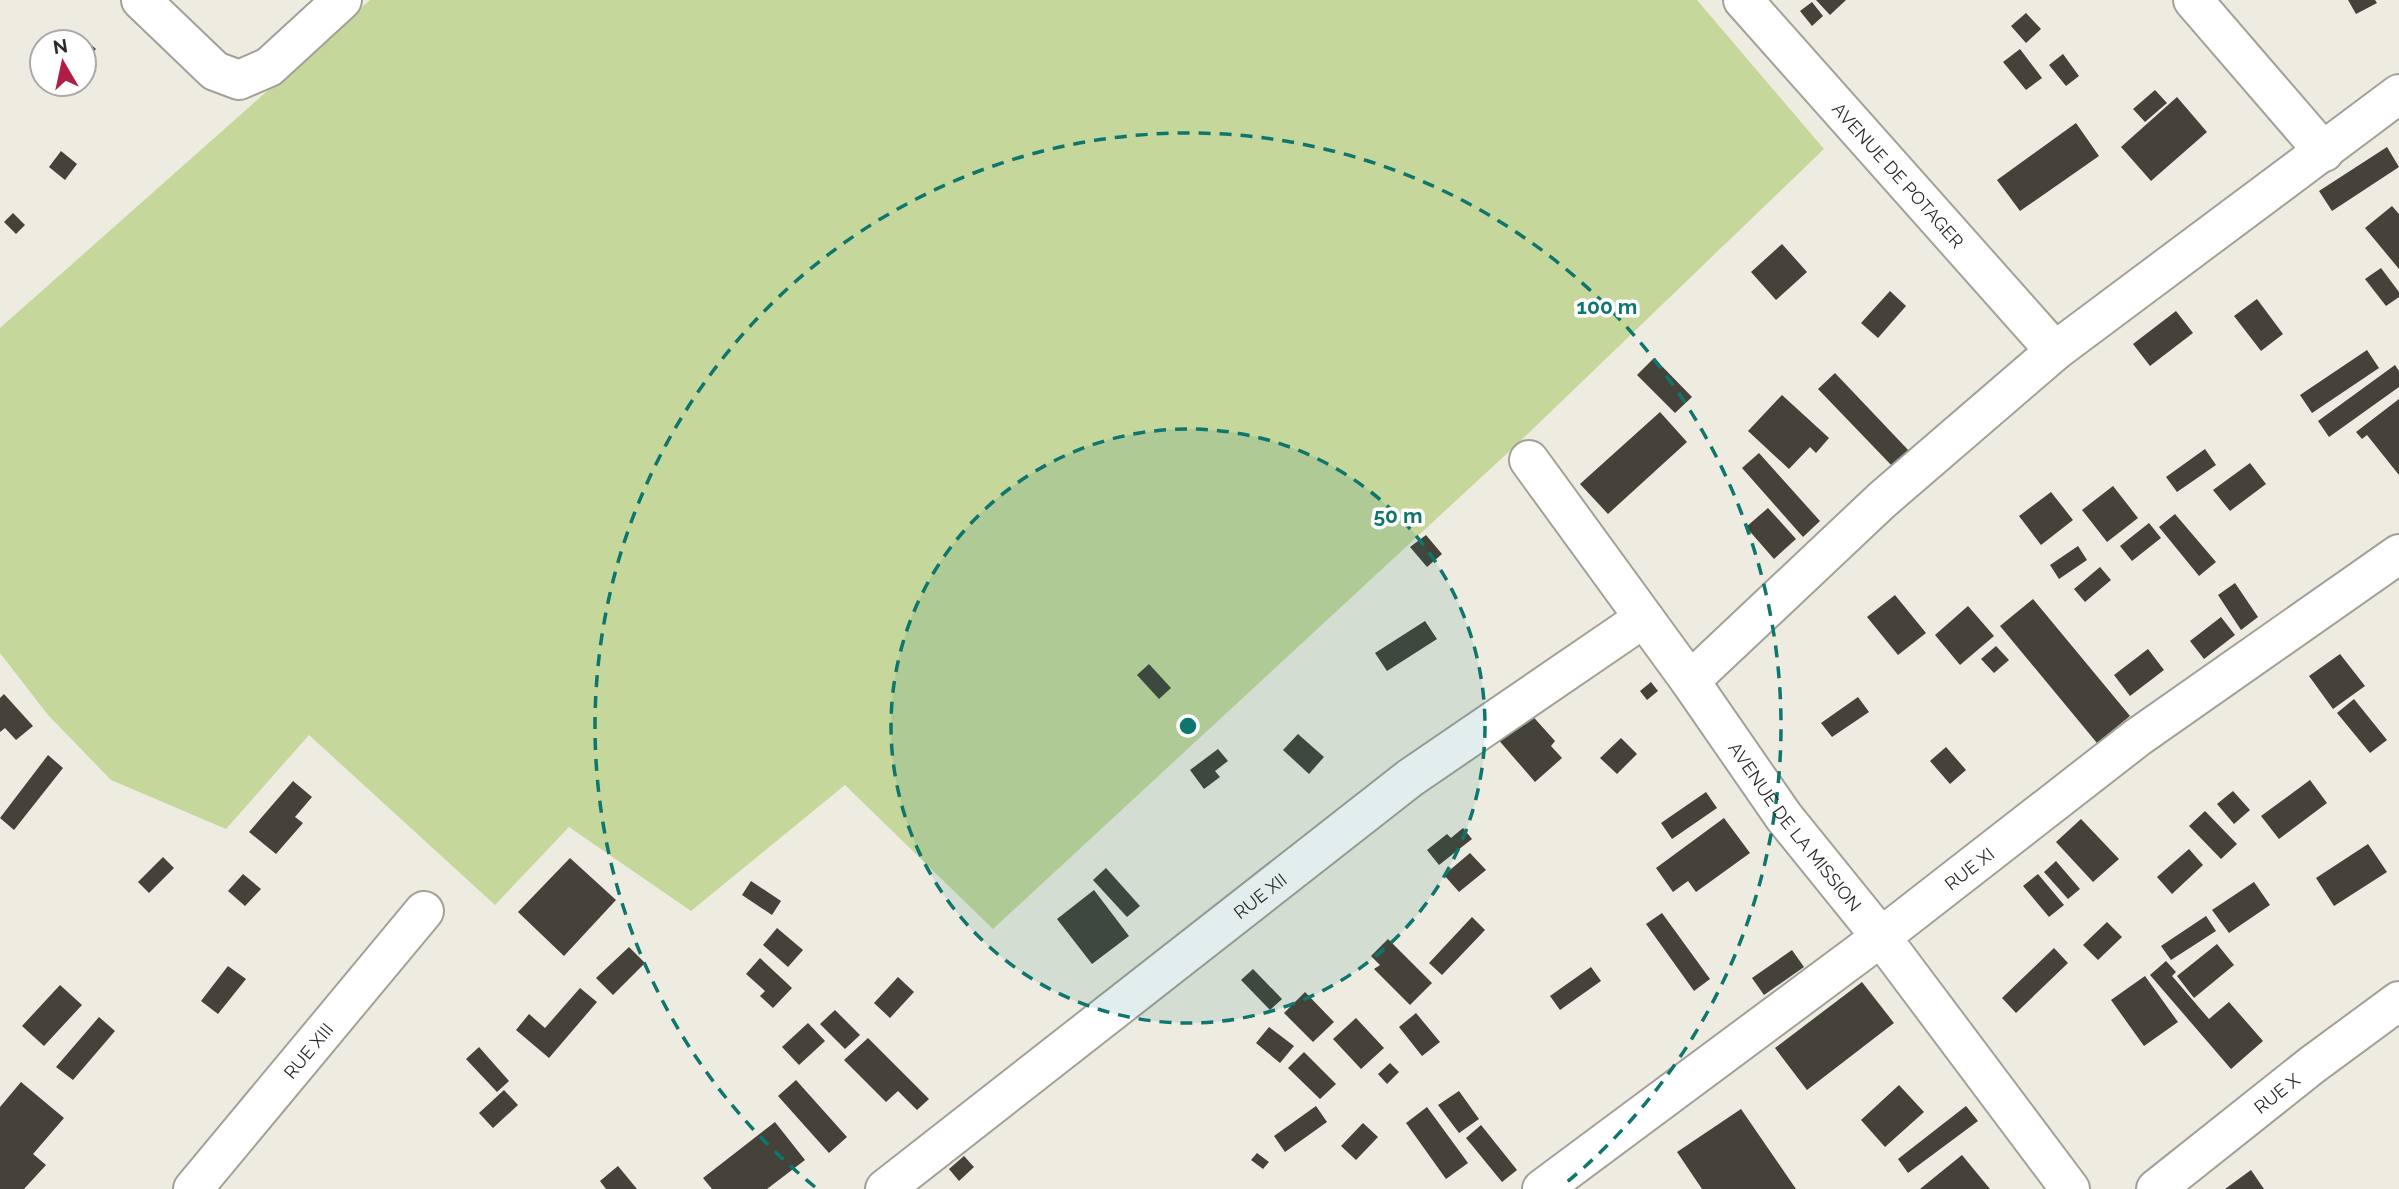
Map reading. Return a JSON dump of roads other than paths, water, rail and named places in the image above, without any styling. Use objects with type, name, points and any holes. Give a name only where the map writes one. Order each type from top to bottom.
[{"type":"street","points":[[141,0],[215,71],[239,80],[269,67],[342,0]]},
{"type":"street","name":"AVENUE DE POTAGER","points":[[1743,0],[2055,351]]},
{"type":"street","points":[[2193,0],[2324,152]]},
{"type":"street","points":[[1690,681],[1882,500],[2055,351],[2399,94]]},
{"type":"street","name":"AVENUE DE LA MISSION","points":[[1529,460],[1690,681],[1784,817],[1881,937],[2070,1189]]},
{"type":"street","name":"RUE XI","points":[[1542,1189],[1881,937],[2138,737],[2399,554]]},
{"type":"street","name":"RUE XII","points":[[885,1189],[1410,778],[1644,618]]},
{"type":"street","name":"RUE XIII","points":[[193,1189],[424,911]]},
{"type":"street","name":"RUE X","points":[[2156,1189],[2312,1065],[2399,1001]]}]
